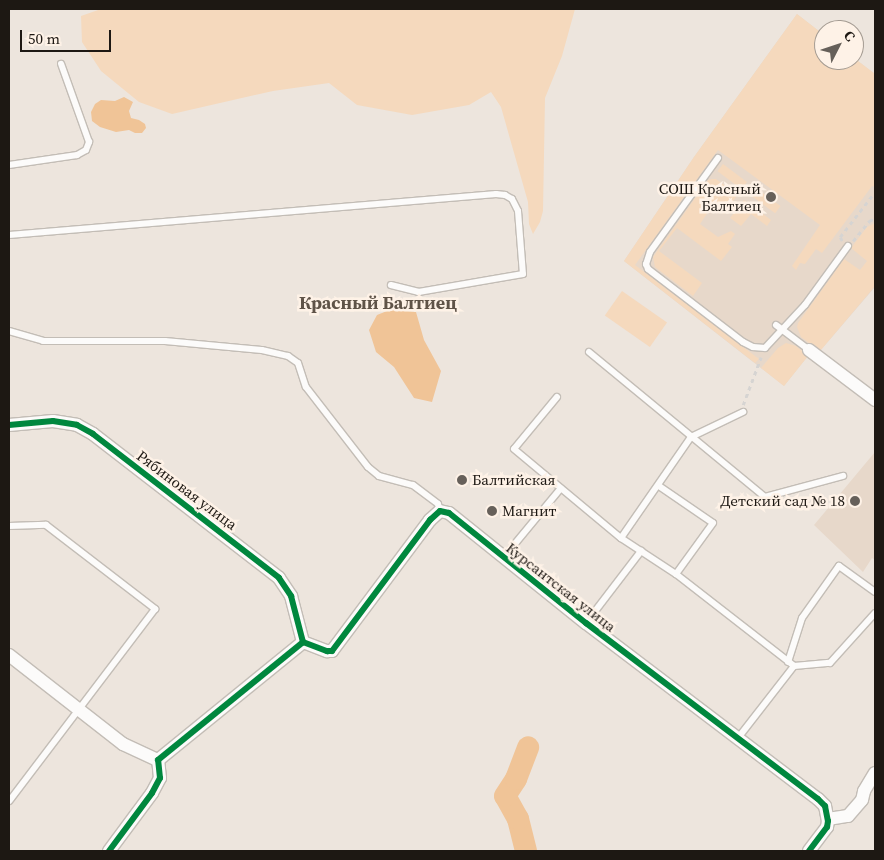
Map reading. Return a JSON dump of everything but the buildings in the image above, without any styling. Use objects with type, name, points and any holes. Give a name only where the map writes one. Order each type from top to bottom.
[{"type":"street","points":[[808,350],[875,400]]},
{"type":"street","name":"Рябиновая улица","points":[[9,425],[53,421],[77,425],[93,434],[279,578],[291,596],[303,642]]},
{"type":"street","points":[[158,760],[303,642],[332,651],[430,520],[440,512]]},
{"type":"street","name":"Курсантская улица","points":[[440,512],[449,513],[586,623],[818,799],[828,816]]},
{"type":"street","points":[[9,655],[123,744],[158,760]]},
{"type":"street","points":[[108,851],[152,793],[160,778],[158,760]]},
{"type":"street","points":[[809,851],[827,827],[828,816],[848,816],[862,800],[864,791],[875,773]]},
{"type":"lane","points":[[9,164],[77,155],[86,150],[89,142],[61,64]]},
{"type":"lane","points":[[718,158],[650,252],[646,264],[648,269],[743,342],[765,348],[779,327],[805,305],[848,246]]},
{"type":"lane","points":[[9,236],[496,194],[505,195],[512,199],[518,211],[523,274],[419,292],[391,285]]},
{"type":"lane","points":[[779,327],[808,350]]},
{"type":"lane","points":[[9,331],[43,341],[165,342],[262,350],[288,356],[298,363],[306,387],[368,468],[378,476],[413,485],[438,504],[440,512]]},
{"type":"lane","points":[[589,352],[765,497],[843,476]]},
{"type":"lane","points":[[557,397],[514,449],[621,538],[676,574],[788,662],[794,666],[830,663],[875,612]]},
{"type":"lane","points":[[621,538],[659,486],[691,437],[743,412]]},
{"type":"lane","points":[[659,486],[714,523],[676,574]]},
{"type":"lane","points":[[504,558],[561,488]]},
{"type":"lane","points":[[9,526],[46,525],[155,610],[9,801]]},
{"type":"lane","points":[[586,623],[641,551]]},
{"type":"lane","points":[[788,662],[802,618],[840,566],[875,592]]},
{"type":"lane","points":[[738,738],[794,666]]},
{"type":"path","points":[[875,192],[840,237],[848,246],[869,221],[875,218]]},
{"type":"path","points":[[743,412],[743,400],[760,362],[762,348]]},
{"type":"shaded area","points":[[101,9],[575,9],[562,56],[545,98],[543,211],[540,222],[533,234],[529,224],[528,202],[501,107],[491,92],[469,105],[412,115],[357,105],[329,83],[273,91],[172,114],[139,102],[101,71],[82,42],[81,16]]},
{"type":"shaded area","name":"СОШ Красный Балтиец","points":[[797,14],[814,27],[814,70],[864,70],[864,66],[875,74],[875,287],[820,351],[808,356],[784,386],[624,261],[694,157]]},
{"type":"shaded area","points":[[797,14],[814,27],[814,70],[864,70],[864,66],[875,74],[875,187],[872,186],[822,253],[816,249],[805,264],[800,263],[796,270],[792,266],[820,225],[718,150],[635,265],[759,359],[755,363],[624,261],[694,157]]},
{"type":"shaded area","points":[[124,97],[133,102],[129,111],[131,118],[145,124],[146,128],[142,133],[135,133],[129,130],[116,132],[100,127],[92,121],[91,112],[95,104],[101,100],[115,101]]},
{"type":"shaded area","points":[[723,164],[747,182],[742,189],[718,171]]},
{"type":"shaded area","points":[[716,179],[736,194],[736,197],[724,214],[712,206],[700,224],[718,237],[731,231],[735,234],[728,244],[732,247],[721,261],[677,228],[659,251],[702,283],[693,296],[655,267],[653,257],[708,180]]},
{"type":"shaded area","points":[[753,186],[781,206],[775,213],[748,193]]},
{"type":"shaded area","points":[[744,200],[771,220],[767,226],[751,214],[741,226],[730,218]]},
{"type":"shaded area","points":[[875,223],[875,286],[820,351],[801,337],[797,327],[798,323],[844,259],[860,270],[867,261],[851,248],[867,227]]},
{"type":"shaded area","points":[[622,291],[667,323],[650,347],[605,316]]},
{"type":"shaded area","points":[[392,309],[416,312],[424,340],[441,371],[432,402],[414,398],[394,367],[376,352],[369,330],[377,315]]},
{"type":"shaded area","points":[[786,343],[796,346],[808,356],[784,386],[761,368],[778,348]]},
{"type":"shaded area","name":"Детский сад № 18","points":[[875,452],[875,560],[872,558],[863,572],[814,525]]},
{"type":"waterway","points":[[526,851],[518,819],[505,796],[516,779],[528,747]]},
{"type":"cycle path","points":[[9,425],[53,421],[77,425],[93,434],[279,578],[291,596],[303,642]]},
{"type":"cycle path","points":[[303,642],[332,651],[430,520],[440,511],[449,513],[586,623],[818,799],[825,806],[828,821],[827,827],[809,851]]},
{"type":"cycle path","points":[[109,851],[152,793],[160,778],[158,760],[303,642]]},
{"type":"place","name":"СОШ Красный Балтиец","points":[[771,197]]},
{"type":"place","name":"Балтийская","points":[[462,480]]},
{"type":"place","name":"Детский сад № 18","points":[[855,501]]},
{"type":"place","name":"Магнит","points":[[492,511]]},
{"type":"district","name":"Красный Балтиец","points":[[378,303]]}]
